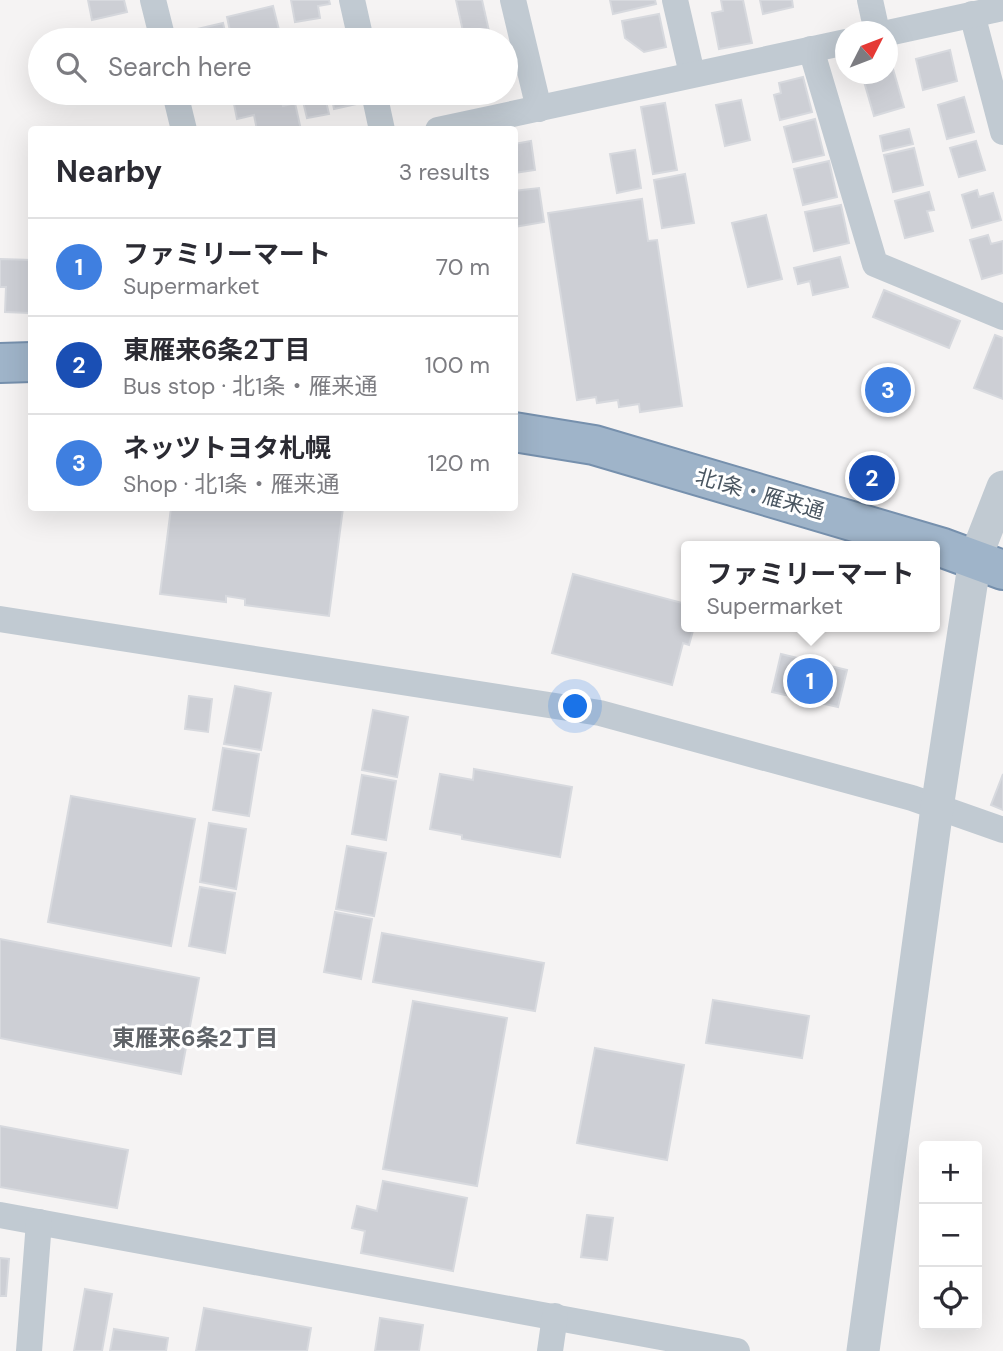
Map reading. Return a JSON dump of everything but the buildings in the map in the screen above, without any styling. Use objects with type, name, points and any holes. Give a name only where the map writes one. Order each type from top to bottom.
[{"type":"highway","points":[[0,363],[28,362]]},
{"type":"highway","name":"北1条・雁来通","points":[[518,433],[594,445],[913,541]]},
{"type":"highway","name":"北1条・雁来通","points":[[940,549],[989,564]]},
{"type":"street","points":[[153,0],[160,28]]},
{"type":"street","points":[[352,0],[358,28]]},
{"type":"street","points":[[513,0],[539,109]]},
{"type":"street","points":[[675,0],[692,74]]},
{"type":"street","points":[[870,0],[875,21]]},
{"type":"street","points":[[898,31],[1003,8]]},
{"type":"street","points":[[972,14],[1003,132]]},
{"type":"street","points":[[457,126],[835,44]]},
{"type":"street","points":[[811,49],[875,264],[1003,317]]},
{"type":"street","points":[[178,105],[183,126]]},
{"type":"street","points":[[377,105],[381,126]]},
{"type":"street","points":[[863,1351],[937,808],[1003,488]]},
{"type":"street","points":[[0,619],[600,713],[912,797],[1003,830]]},
{"type":"street","points":[[0,1215],[737,1351]]},
{"type":"street","points":[[29,1351],[38,1222]]},
{"type":"street","points":[[550,1351],[555,1316]]},
{"type":"place","name":"ネッツトヨタ札幌","points":[[888,390]]},
{"type":"place","name":"東雁来6条2丁目","points":[[872,478]]},
{"type":"place","name":"ファミリーマート","points":[[810,681]]},
{"type":"district","name":"東雁来6条2丁目","points":[[195,1038]]}]
